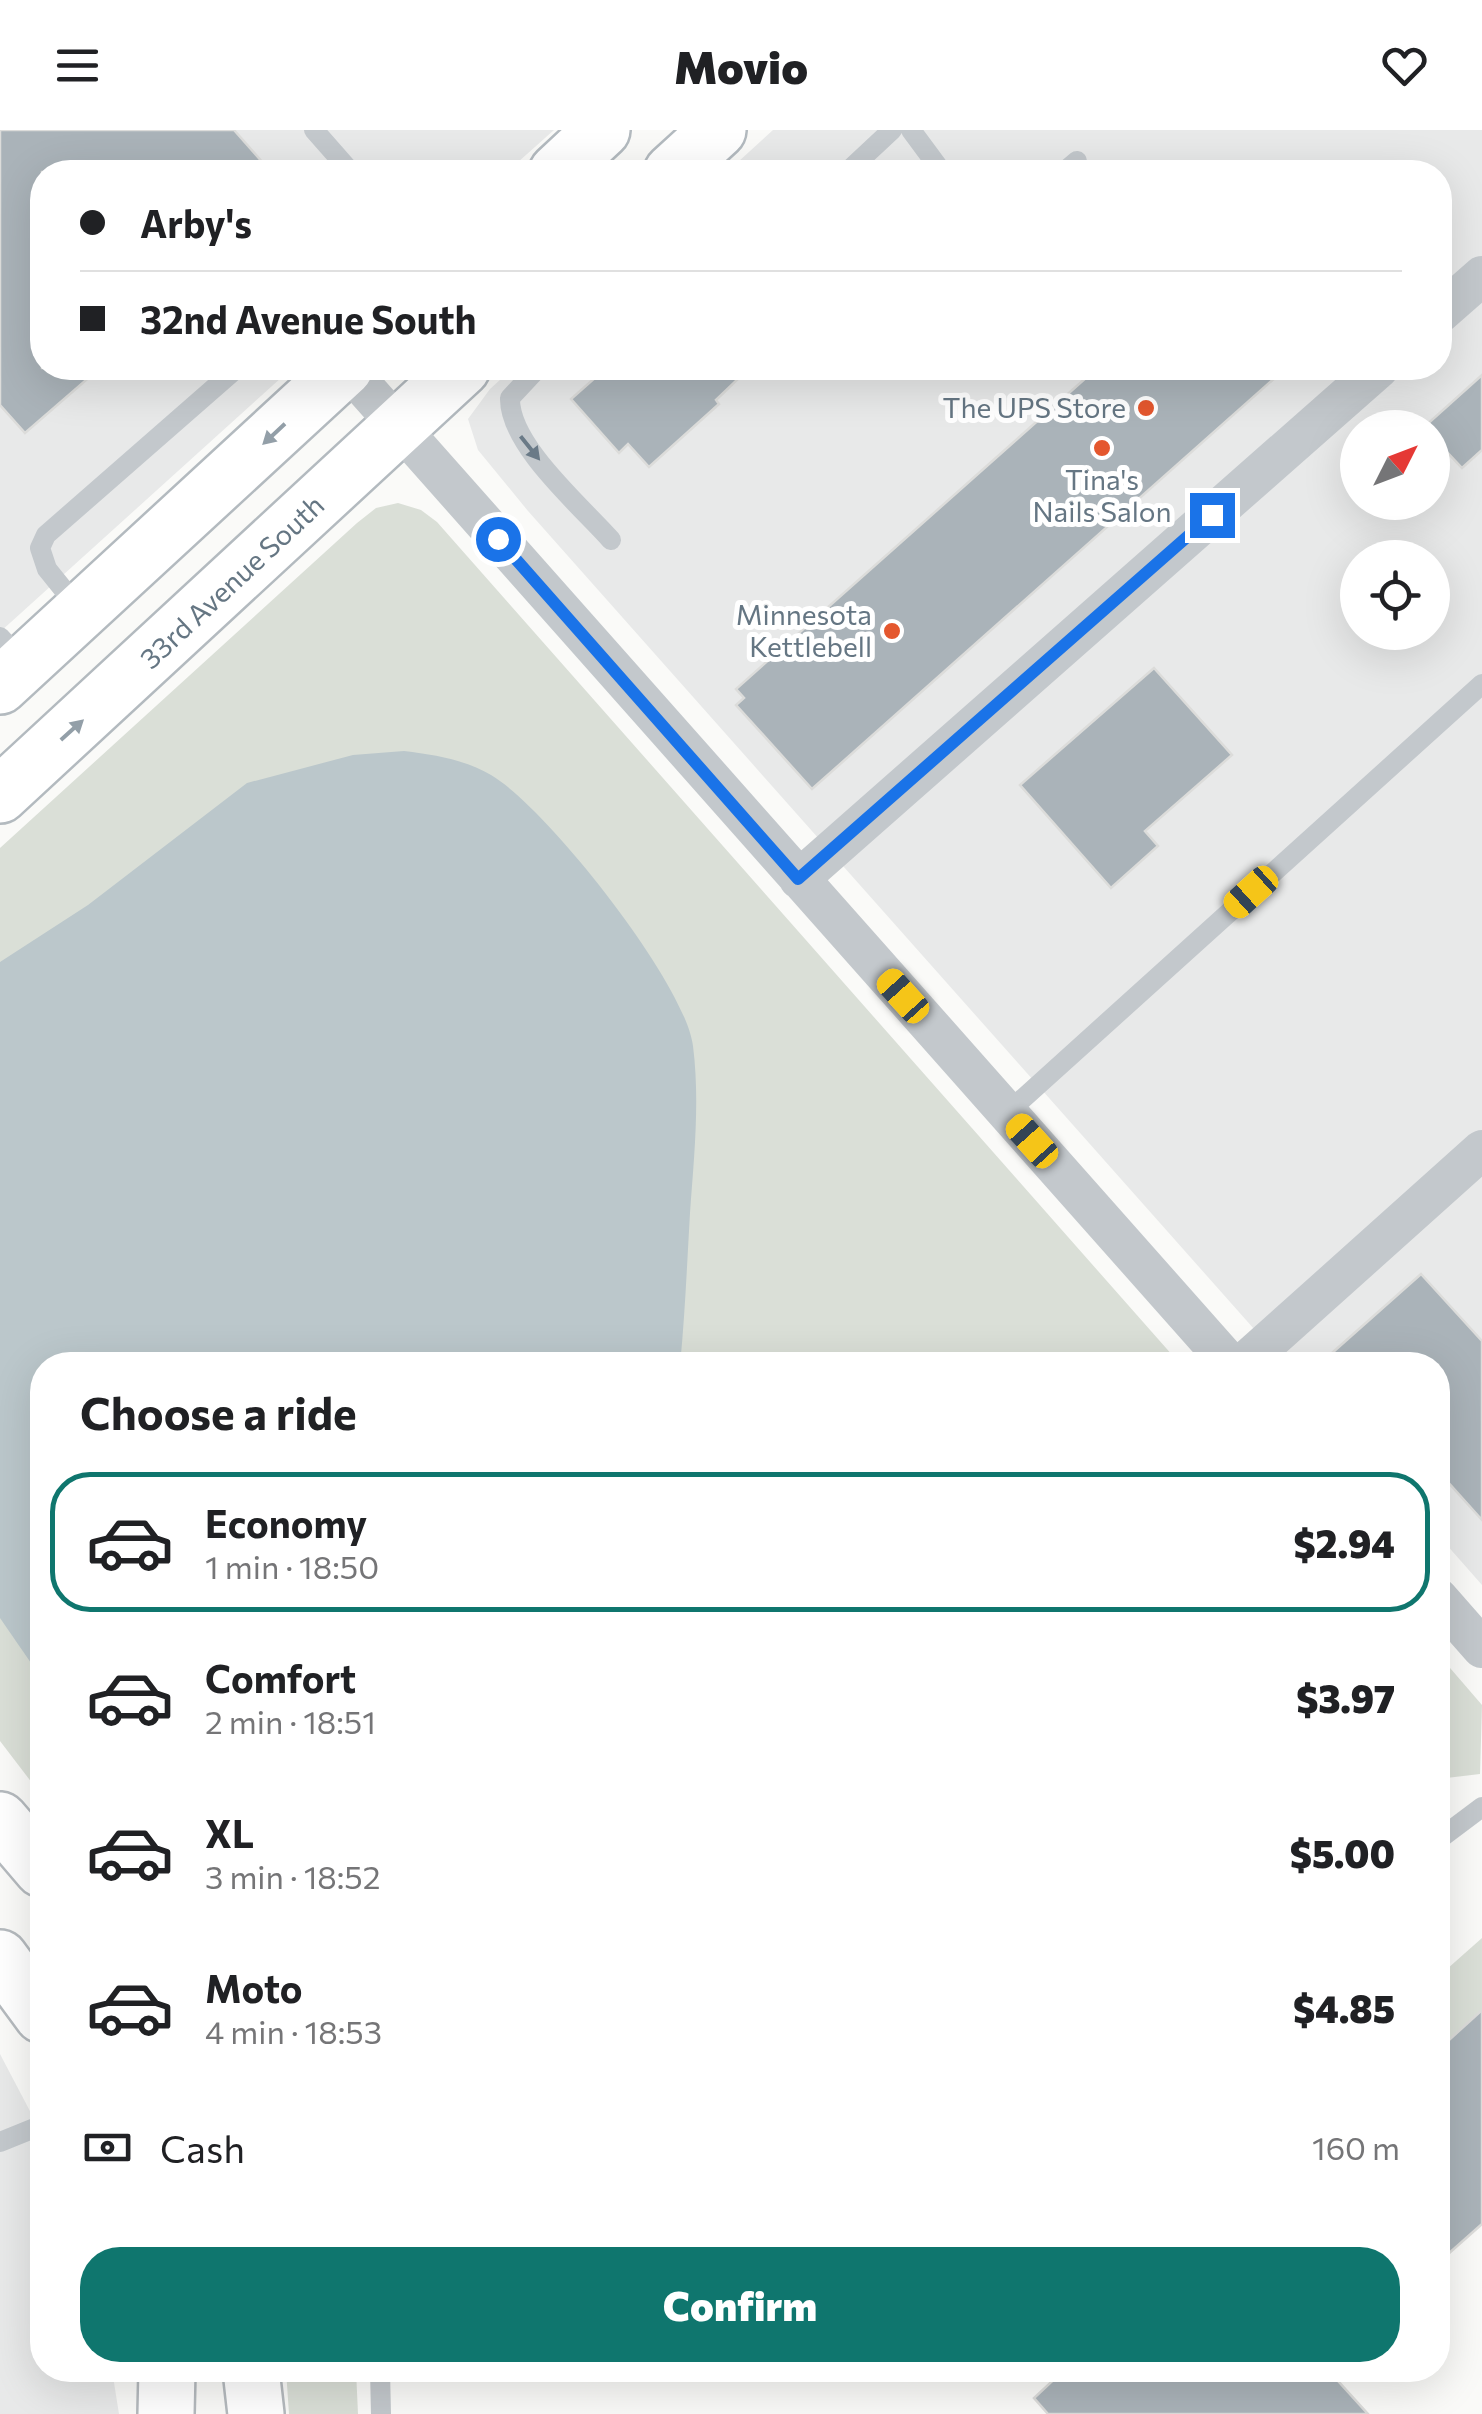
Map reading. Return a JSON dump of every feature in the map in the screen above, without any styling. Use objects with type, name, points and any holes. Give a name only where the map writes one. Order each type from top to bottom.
[{"type":"main road","points":[[570,160],[602,130]]},
{"type":"main road","points":[[685,160],[718,130]]},
{"type":"main road","points":[[8,662],[82,612],[333,380]]},
{"type":"main road","name":"33rd Avenue South","points":[[0,795],[449,380]]},
{"type":"main road","points":[[0,1820],[30,1856]]},
{"type":"main road","points":[[0,1958],[30,1998]]},
{"type":"main road","points":[[166,2414],[167,2382]]},
{"type":"main road","points":[[252,2382],[256,2414]]},
{"type":"street","points":[[357,380],[1219,1352]]},
{"type":"street","points":[[798,879],[1365,380]]},
{"type":"street","points":[[1257,1352],[1482,1150]]},
{"type":"street","points":[[1450,1612],[1482,1648]]},
{"type":"lane","points":[[314,130],[340,160]]},
{"type":"lane","points":[[860,160],[892,130]]},
{"type":"lane","points":[[911,130],[933,160]]},
{"type":"lane","points":[[82,612],[47,569],[40,548],[46,535],[223,380]]},
{"type":"lane","points":[[527,380],[510,398],[510,415],[521,439],[611,540]]},
{"type":"lane","points":[[1007,1113],[1482,684]]},
{"type":"lane","points":[[1450,1831],[1482,1807]]},
{"type":"lane","points":[[0,2142],[30,2130]]},
{"type":"lane","points":[[381,2382],[382,2414]]},
{"type":"shaded area","points":[[0,130],[554,130],[520,160],[30,160],[30,380],[279,380],[0,632]]},
{"type":"shaded area","points":[[773,130],[1482,130],[1482,1585],[1450,1549],[1450,1352],[1274,1352],[528,511],[478,450],[468,419],[500,380],[1452,380],[1452,160],[740,160]]},
{"type":"shaded area","points":[[398,503],[421,510],[437,522],[1170,1352],[30,1352],[30,1780],[0,1741],[0,848],[376,508]]},
{"type":"shaded area","points":[[404,751],[438,756],[491,775],[515,793],[577,858],[666,981],[684,1017],[695,1067],[695,1150],[681,1352],[30,1352],[30,1662],[0,1618],[0,962],[88,905],[247,783],[353,755]]},
{"type":"shaded area","points":[[1450,1668],[1482,1705],[1480,1774],[1450,1778]]},
{"type":"shaded area","points":[[1482,1938],[1482,2012],[1450,2041],[1450,1966]]},
{"type":"shaded area","points":[[0,2054],[30,2111],[30,2382],[114,2382],[119,2414],[0,2414]]},
{"type":"shaded area","points":[[287,2382],[357,2382],[358,2414],[289,2414]]},
{"type":"building","points":[[0,130],[234,130],[260,160],[30,160],[30,380],[86,380],[25,433],[0,405]]},
{"type":"building","points":[[1482,375],[1482,450],[1462,468],[1450,455],[1450,410],[1443,410]]},
{"type":"building","points":[[592,380],[737,380],[716,400],[719,404],[649,467],[628,444],[619,453],[571,399]]},
{"type":"building","points":[[1084,380],[1272,380],[812,789],[736,705],[744,698],[736,689]]},
{"type":"building","points":[[1154,668],[1232,755],[1145,831],[1158,846],[1111,888],[1020,785]]},
{"type":"building","points":[[1421,1274],[1482,1341],[1482,1520],[1450,1484],[1450,1352],[1333,1352]]},
{"type":"building","points":[[1482,2010],[1482,2224],[1450,2252],[1450,2039]]},
{"type":"building","points":[[1051,2382],[1339,2382],[1368,2414],[1048,2414],[1034,2398]]},
{"type":"place","name":"The UPS Store","points":[[1146,408]]},
{"type":"place","name":"Tina's Nails Salon","points":[[1102,448]]},
{"type":"place","name":"Minnesota Kettlebell","points":[[892,631]]},
{"type":"route","points":[[498,539],[798,879],[1212,515]]}]
